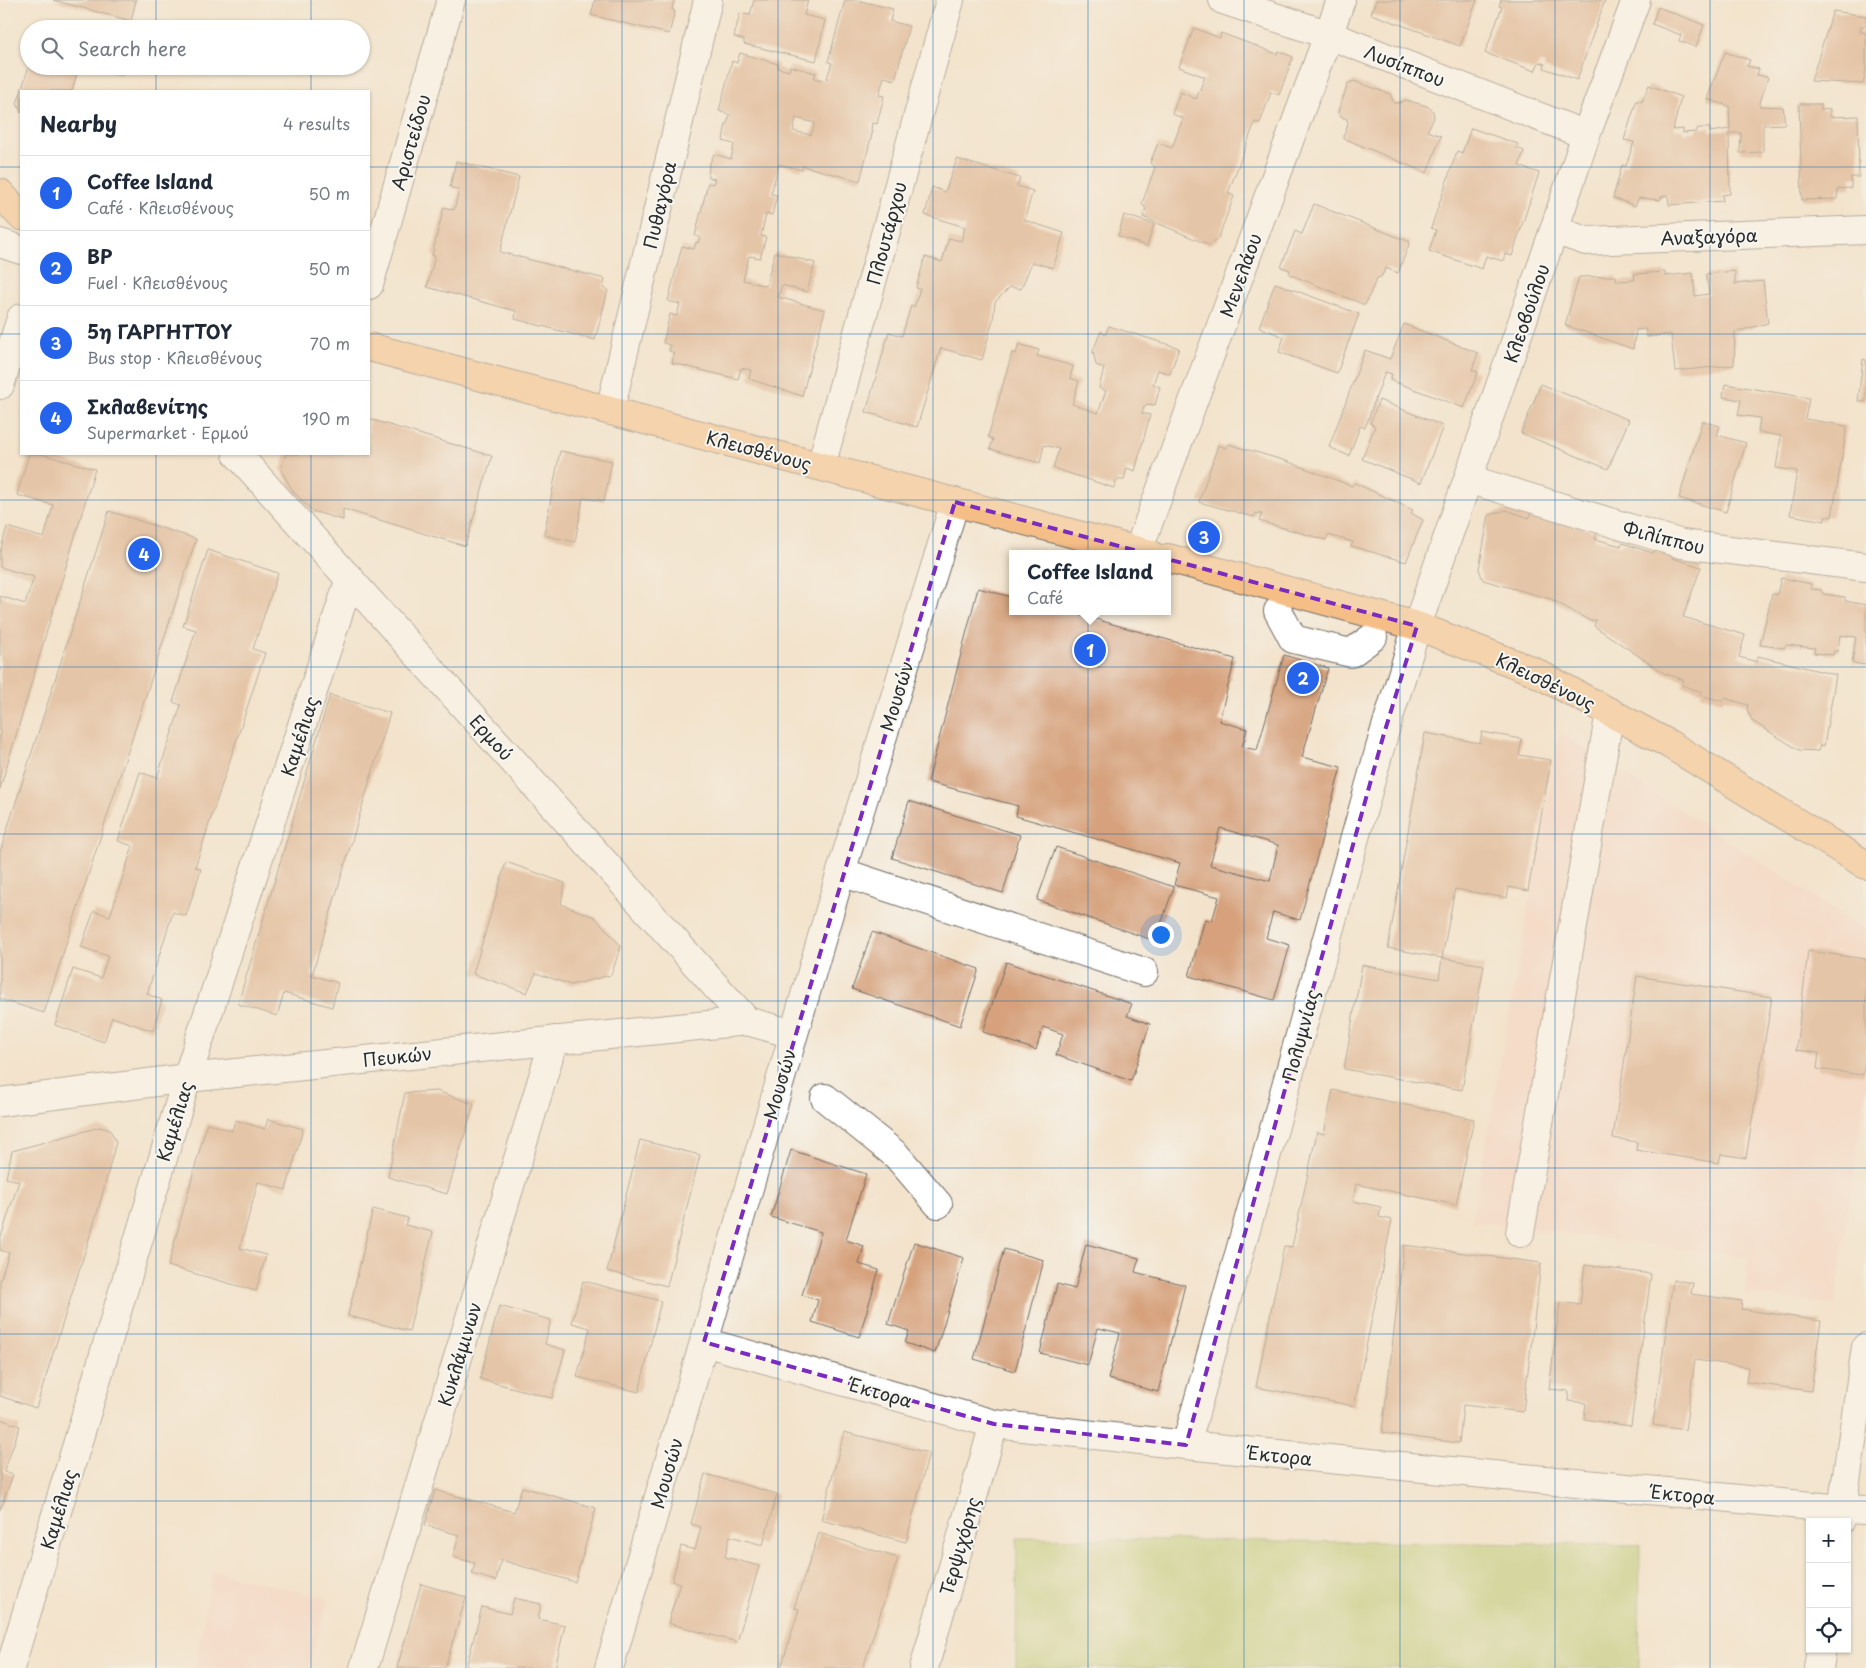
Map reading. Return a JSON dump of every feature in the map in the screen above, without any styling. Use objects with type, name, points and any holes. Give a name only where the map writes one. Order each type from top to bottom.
[{"type":"main road","points":[[0,193],[20,215]]},
{"type":"main road","name":"Κλεισθένους","points":[[370,346],[1136,550]]},
{"type":"main road","name":"Κλεισθένους","points":[[1171,559],[1417,626],[1531,670],[1668,744],[1866,864]]},
{"type":"street","name":"Αριστείδου","points":[[370,282],[451,0]]},
{"type":"street","name":"Πυθαγόρα","points":[[610,410],[708,0]]},
{"type":"street","name":"Πλουτάρχου","points":[[821,466],[950,0]]},
{"type":"street","name":"Λυσίππου","points":[[1223,0],[1329,36],[1586,135]]},
{"type":"street","name":"Μενελάου","points":[[1145,550],[1341,0]]},
{"type":"street","name":"Κλεοβούλου","points":[[1417,626],[1586,135],[1636,0]]},
{"type":"street","name":"Αναξαγόρα","points":[[1554,230],[1586,241],[1866,230]]},
{"type":"street","points":[[0,243],[20,250]]},
{"type":"street","points":[[0,385],[20,321]]},
{"type":"street","name":"Ερμού","points":[[238,455],[747,1021]]},
{"type":"street","name":"Φιλίππου","points":[[1468,480],[1682,544],[1866,566]]},
{"type":"street","name":"Μουσών","points":[[609,1668],[841,872],[955,502]]},
{"type":"street","name":"Καμέλιας","points":[[10,1668],[187,1078],[350,578]]},
{"type":"street","points":[[1278,611],[1293,639],[1351,653],[1373,637]]},
{"type":"street","name":"Πολυμνίας","points":[[1186,1446],[1382,737],[1417,626]]},
{"type":"street","points":[[1520,1233],[1610,712]]},
{"type":"street","points":[[841,872],[1144,972]]},
{"type":"street","name":"Πευκών","points":[[0,1102],[187,1078],[747,1021],[793,1034]]},
{"type":"street","name":"Κυκλάμινων","points":[[364,1668],[554,1040]]},
{"type":"street","points":[[825,1098],[896,1155],[938,1204]]},
{"type":"street","name":"Έκτορα","points":[[704,1342],[994,1424],[1186,1446],[1849,1514]]},
{"type":"street","points":[[1849,1514],[1866,1347]]},
{"type":"street","name":"Τερψιχόρης","points":[[924,1668],[994,1424]]},
{"type":"street","points":[[1819,1668],[1821,1653]]},
{"type":"highlighted area","points":[[955,502],[1417,626],[1383,737],[1186,1445],[994,1424],[704,1342]]},
{"type":"shaded area","points":[[1560,732],[1866,930],[1866,1091],[1835,1305],[1744,1294],[1749,1258],[1472,1221]]},
{"type":"shaded area","points":[[213,1571],[329,1599],[308,1668],[194,1668]]},
{"type":"green space","points":[[1017,1538],[1640,1545],[1639,1668],[1016,1668]]},
{"type":"building","points":[[53,0],[136,0],[131,20]]},
{"type":"building","points":[[595,0],[674,0],[672,10],[675,11],[669,34],[591,15]]},
{"type":"building","points":[[754,0],[808,0],[804,15],[825,20],[816,61],[744,44],[744,40],[734,37],[740,13],[750,15]]},
{"type":"building","points":[[845,0],[857,0],[893,9],[890,21],[909,26],[895,80],[884,77],[879,95],[884,96],[877,124],[872,123],[871,130],[873,130],[860,181],[803,166],[802,170],[779,164],[771,194],[777,195],[772,215],[766,214],[761,236],[766,237],[760,258],[749,256],[743,280],[766,286],[775,252],[815,263],[807,292],[782,285],[778,297],[825,310],[802,396],[749,379],[751,370],[741,368],[738,379],[672,363],[674,353],[669,351],[670,345],[663,343],[670,314],[677,316],[680,304],[668,301],[682,246],[694,249],[696,242],[698,243],[700,237],[695,236],[708,183],[713,184],[715,179],[708,177],[709,165],[714,154],[731,159],[734,144],[723,141],[730,115],[719,111],[732,61],[737,63],[740,53],[778,64],[778,68],[789,71],[790,66],[816,73],[814,78],[826,81],[832,63],[828,62]],"holes":[[[796,118],[815,123],[811,135],[793,131]]]},
{"type":"building","points":[[1376,0],[1477,0],[1460,46],[1371,14]]},
{"type":"building","points":[[1501,0],[1605,0],[1577,80],[1544,68],[1545,64],[1539,62],[1535,71],[1485,53],[1502,7],[1499,6]]},
{"type":"building","points":[[1658,7],[1704,25],[1696,47],[1679,41],[1681,35],[1652,24]]},
{"type":"building","points":[[1833,11],[1866,16],[1866,26],[1861,26],[1860,32],[1866,33],[1866,69],[1863,84],[1811,81]]},
{"type":"building","points":[[1194,28],[1220,38],[1221,33],[1277,54],[1279,51],[1293,57],[1279,95],[1271,92],[1260,123],[1255,122],[1228,193],[1234,196],[1218,239],[1209,245],[1143,217],[1146,209],[1142,204],[1155,167],[1150,163],[1158,143],[1172,148],[1183,118],[1172,114],[1180,92],[1196,99],[1205,77],[1179,67]]},
{"type":"building","points":[[1725,52],[1750,60],[1747,66],[1759,69],[1757,75],[1768,77],[1759,106],[1783,107],[1785,124],[1763,125],[1763,152],[1740,153],[1741,133],[1729,133],[1730,194],[1722,195],[1723,201],[1669,205],[1668,195],[1661,197],[1660,200],[1639,198],[1635,206],[1613,198],[1622,165],[1626,166],[1634,142],[1624,140],[1637,100],[1642,102],[1649,85],[1681,97],[1673,130],[1683,129],[1683,133],[1696,132],[1698,128],[1710,128],[1710,132],[1730,129],[1729,106],[1707,99]]},
{"type":"building","points":[[26,75],[76,75],[72,90],[21,90]]},
{"type":"building","points":[[1354,81],[1390,94],[1394,103],[1406,100],[1427,106],[1433,111],[1434,118],[1427,131],[1441,136],[1427,173],[1343,138],[1348,124],[1347,119],[1341,117],[1338,112],[1348,84]]},
{"type":"building","points":[[20,95],[20,110],[17,103]]},
{"type":"building","points":[[1799,104],[1821,104],[1821,110],[1830,109],[1830,117],[1858,116],[1859,177],[1851,177],[1851,188],[1838,189],[1837,199],[1802,200]]},
{"type":"building","points":[[1471,128],[1518,144],[1517,148],[1524,151],[1519,166],[1539,173],[1512,256],[1505,254],[1503,261],[1486,256],[1482,269],[1429,251],[1436,230],[1431,228],[1457,151],[1462,153]]},
{"type":"building","points":[[957,159],[1020,178],[1017,186],[1033,191],[1024,220],[1064,233],[1053,268],[1032,262],[1021,289],[1010,287],[995,302],[993,320],[982,360],[941,348],[917,427],[866,412],[889,332],[902,336],[911,306],[914,307],[920,289],[916,288],[925,257],[942,262],[949,238],[961,241],[965,227],[925,215],[932,187],[945,192]]},
{"type":"building","points":[[456,161],[519,177],[500,252],[605,279],[603,288],[608,290],[595,340],[515,319],[516,311],[427,287],[435,256],[432,255],[444,207],[454,210],[459,190],[450,187]]},
{"type":"building","points":[[1314,204],[1410,242],[1398,273],[1386,268],[1381,277],[1377,278],[1365,305],[1289,274],[1290,270],[1281,267],[1295,231],[1302,234]]},
{"type":"building","points":[[1124,215],[1154,224],[1147,246],[1118,236]]},
{"type":"building","points":[[1735,271],[1735,284],[1763,281],[1768,323],[1735,332],[1734,365],[1675,371],[1671,334],[1647,337],[1645,329],[1636,330],[1633,349],[1565,325],[1579,277],[1616,276],[1617,281],[1635,280],[1634,274],[1665,272],[1665,276],[1693,273],[1695,296],[1709,294],[1706,274]]},
{"type":"building","points":[[1275,283],[1359,314],[1337,373],[1279,352],[1284,337],[1259,327]]},
{"type":"building","points":[[1404,324],[1478,353],[1472,370],[1478,372],[1464,408],[1390,380],[1392,374],[1385,372],[1365,428],[1360,426],[1349,456],[1329,447],[1365,350],[1390,359]]},
{"type":"building","points":[[1109,326],[1179,348],[1170,374],[1158,370],[1153,384],[1160,387],[1155,405],[1147,404],[1144,407],[1142,413],[1150,415],[1135,471],[1127,468],[1124,480],[1117,480],[1114,488],[1053,468],[1059,449],[1044,445],[1040,463],[990,449],[993,439],[988,437],[1012,353],[1016,354],[1019,344],[1039,350],[1037,356],[1073,366],[1070,378],[1079,381],[1072,404],[1098,413],[1106,391],[1099,388],[1104,368],[1096,365],[1093,351],[1101,331],[1105,335]]},
{"type":"building","points":[[1863,359],[1866,360],[1866,402],[1858,401]]},
{"type":"building","points":[[1541,384],[1629,420],[1608,469],[1521,433]]},
{"type":"building","points":[[1725,384],[1809,398],[1805,419],[1847,426],[1832,517],[1825,516],[1825,521],[1790,515],[1797,471],[1776,468],[1781,436],[1758,432],[1760,418],[1738,415],[1741,400],[1723,397]]},
{"type":"building","points":[[1379,400],[1443,426],[1421,483],[1362,459],[1375,426],[1370,423]]},
{"type":"building","points":[[370,419],[492,456],[465,546],[343,509],[343,520],[312,511],[293,491],[281,470],[286,455],[370,455]]},
{"type":"building","points":[[1702,421],[1720,426],[1717,435],[1746,443],[1726,512],[1679,498]]},
{"type":"building","points":[[1228,444],[1286,461],[1352,486],[1355,483],[1413,510],[1411,513],[1423,520],[1406,562],[1351,546],[1353,542],[1328,535],[1326,540],[1259,521],[1262,514],[1256,513],[1254,517],[1199,502],[1218,445],[1226,448]]},
{"type":"building","points":[[560,451],[612,461],[604,501],[583,498],[575,542],[544,535]]},
{"type":"building","points":[[29,455],[45,455],[95,469],[0,789],[0,596],[25,604],[34,577],[0,567],[0,552],[7,527],[44,538],[53,505],[17,495]]},
{"type":"building","points":[[1506,510],[1529,518],[1531,512],[1597,532],[1595,539],[1621,546],[1622,543],[1653,553],[1654,549],[1672,555],[1672,558],[1701,567],[1683,617],[1745,635],[1739,657],[1757,662],[1758,656],[1836,675],[1824,746],[1820,745],[1818,751],[1799,750],[1752,721],[1747,709],[1748,705],[1724,698],[1722,701],[1700,695],[1702,692],[1682,685],[1684,680],[1664,673],[1594,626],[1596,620],[1590,621],[1551,599],[1483,580],[1479,569],[1489,515]]},
{"type":"building","points":[[109,511],[196,539],[44,1013],[0,999],[0,852]]},
{"type":"building","points":[[208,550],[278,573],[253,649],[265,653],[195,867],[201,869],[186,916],[173,912],[147,994],[162,1000],[153,1031],[112,1017],[104,1042],[55,1025],[73,969],[101,978],[108,956],[81,947],[94,911],[110,916],[133,846],[118,841],[140,772],[157,778],[181,705],[173,702],[196,630],[183,626]]},
{"type":"building","points":[[1781,578],[1811,584],[1811,589],[1821,590],[1823,594],[1845,597],[1845,601],[1866,605],[1866,665],[1852,663],[1856,637],[1840,635],[1838,651],[1834,651],[1833,655],[1814,653],[1815,648],[1786,645],[1784,648],[1760,645],[1772,594],[1777,595]]},
{"type":"building","points":[[978,588],[1009,596],[1009,615],[1081,615],[1235,659],[1219,721],[1247,729],[1242,747],[1257,750],[1284,655],[1328,668],[1302,757],[1341,767],[1300,920],[1273,912],[1266,938],[1290,945],[1274,1000],[1189,976],[1205,919],[1212,921],[1219,897],[1174,885],[1180,863],[1016,816],[1018,806],[928,782]],"holes":[[[1220,828],[1278,845],[1270,881],[1210,865]]]},
{"type":"building","points":[[330,695],[390,713],[312,975],[338,983],[332,1007],[284,993],[277,1016],[238,1004]]},
{"type":"building","points":[[1482,732],[1522,739],[1519,755],[1551,760],[1528,891],[1509,887],[1507,898],[1455,889],[1442,958],[1388,948],[1425,733],[1480,743]]},
{"type":"building","points":[[909,801],[1020,835],[1003,893],[892,858]]},
{"type":"building","points":[[1056,847],[1174,887],[1155,941],[1037,900]]},
{"type":"building","points":[[506,862],[565,883],[561,904],[595,917],[621,946],[611,975],[571,985],[536,973],[527,993],[473,974]]},
{"type":"building","points":[[872,932],[979,969],[960,1026],[852,989]]},
{"type":"building","points":[[1808,951],[1866,959],[1866,1049],[1863,1075],[1817,1069],[1819,1053],[1796,1050]]},
{"type":"building","points":[[1442,958],[1484,965],[1462,1090],[1344,1069],[1362,965],[1439,979]]},
{"type":"building","points":[[1006,962],[1132,1004],[1127,1016],[1150,1024],[1131,1081],[1056,1055],[1063,1034],[1043,1027],[1036,1050],[983,1032]]},
{"type":"building","points":[[1637,976],[1772,997],[1746,1158],[1721,1154],[1719,1163],[1636,1150],[1637,1142],[1613,1138]]},
{"type":"building","points":[[1333,1090],[1474,1119],[1456,1205],[1356,1184],[1353,1201],[1381,1207],[1379,1217],[1392,1220],[1354,1406],[1256,1387],[1284,1246],[1292,1247],[1317,1132],[1324,1134]]},
{"type":"building","points":[[437,1091],[474,1104],[447,1194],[388,1177],[405,1093]]},
{"type":"building","points":[[268,1119],[303,1129],[286,1190],[258,1182],[240,1248],[266,1255],[256,1291],[168,1266],[207,1123],[232,1131],[235,1120],[265,1129]]},
{"type":"building","points":[[100,1127],[110,1130],[116,1142],[99,1207],[36,1408],[0,1396],[0,1281],[9,1253],[0,1250],[0,1240],[19,1181],[6,1178],[12,1151]]},
{"type":"building","points":[[640,1140],[700,1155],[667,1286],[607,1271]]},
{"type":"building","points":[[791,1150],[866,1174],[846,1240],[864,1246],[859,1264],[879,1270],[859,1337],[812,1322],[818,1300],[802,1295],[821,1232],[771,1217]]},
{"type":"building","points":[[373,1209],[408,1218],[405,1225],[433,1232],[409,1331],[348,1316]]},
{"type":"building","points":[[914,1242],[964,1258],[935,1353],[905,1343],[909,1331],[888,1324]]},
{"type":"building","points":[[1086,1244],[1139,1258],[1135,1272],[1185,1285],[1158,1392],[1108,1379],[1120,1333],[1098,1328],[1088,1365],[1040,1353],[1057,1284],[1075,1289]]},
{"type":"building","points":[[1404,1245],[1541,1263],[1523,1412],[1463,1405],[1459,1443],[1382,1433]]},
{"type":"building","points":[[1004,1249],[1044,1260],[1015,1371],[974,1359]]},
{"type":"building","points":[[1585,1265],[1651,1274],[1631,1426],[1584,1419],[1586,1403],[1568,1401],[1569,1391],[1549,1389],[1560,1302],[1580,1305]]},
{"type":"building","points":[[1673,1280],[1693,1283],[1691,1294],[1742,1301],[1741,1309],[1821,1321],[1811,1391],[1746,1382],[1748,1367],[1695,1360],[1685,1430],[1653,1425]]},
{"type":"building","points":[[583,1281],[661,1301],[639,1392],[577,1377],[590,1328],[572,1323]]},
{"type":"building","points":[[499,1306],[551,1320],[545,1344],[565,1350],[552,1398],[480,1379]]},
{"type":"building","points":[[0,1419],[20,1426],[4,1472],[13,1475],[0,1510]]},
{"type":"building","points":[[844,1432],[929,1453],[906,1542],[821,1520]]},
{"type":"building","points":[[705,1474],[777,1494],[763,1545],[730,1536],[725,1557],[759,1566],[737,1642],[668,1623],[680,1583],[672,1581],[681,1546],[695,1550],[701,1527],[691,1524]]},
{"type":"building","points":[[522,1487],[596,1508],[575,1582],[501,1560],[496,1581],[472,1574],[475,1563],[453,1557],[459,1535],[425,1525],[435,1490],[514,1512]]},
{"type":"building","points":[[819,1533],[898,1558],[863,1668],[781,1668],[799,1609],[794,1608]]},
{"type":"building","points":[[421,1584],[466,1597],[445,1668],[397,1668]]},
{"type":"building","points":[[514,1598],[541,1604],[538,1619],[565,1625],[555,1668],[466,1668],[482,1607],[510,1614]]},
{"type":"place","name":"5η ΓΑΡΓΗΤΤΟΥ","points":[[1204,537]]},
{"type":"place","name":"Σκλαβενίτης","points":[[144,554]]},
{"type":"place","name":"Coffee Island","points":[[1090,650]]},
{"type":"place","name":"BP","points":[[1303,678]]}]
